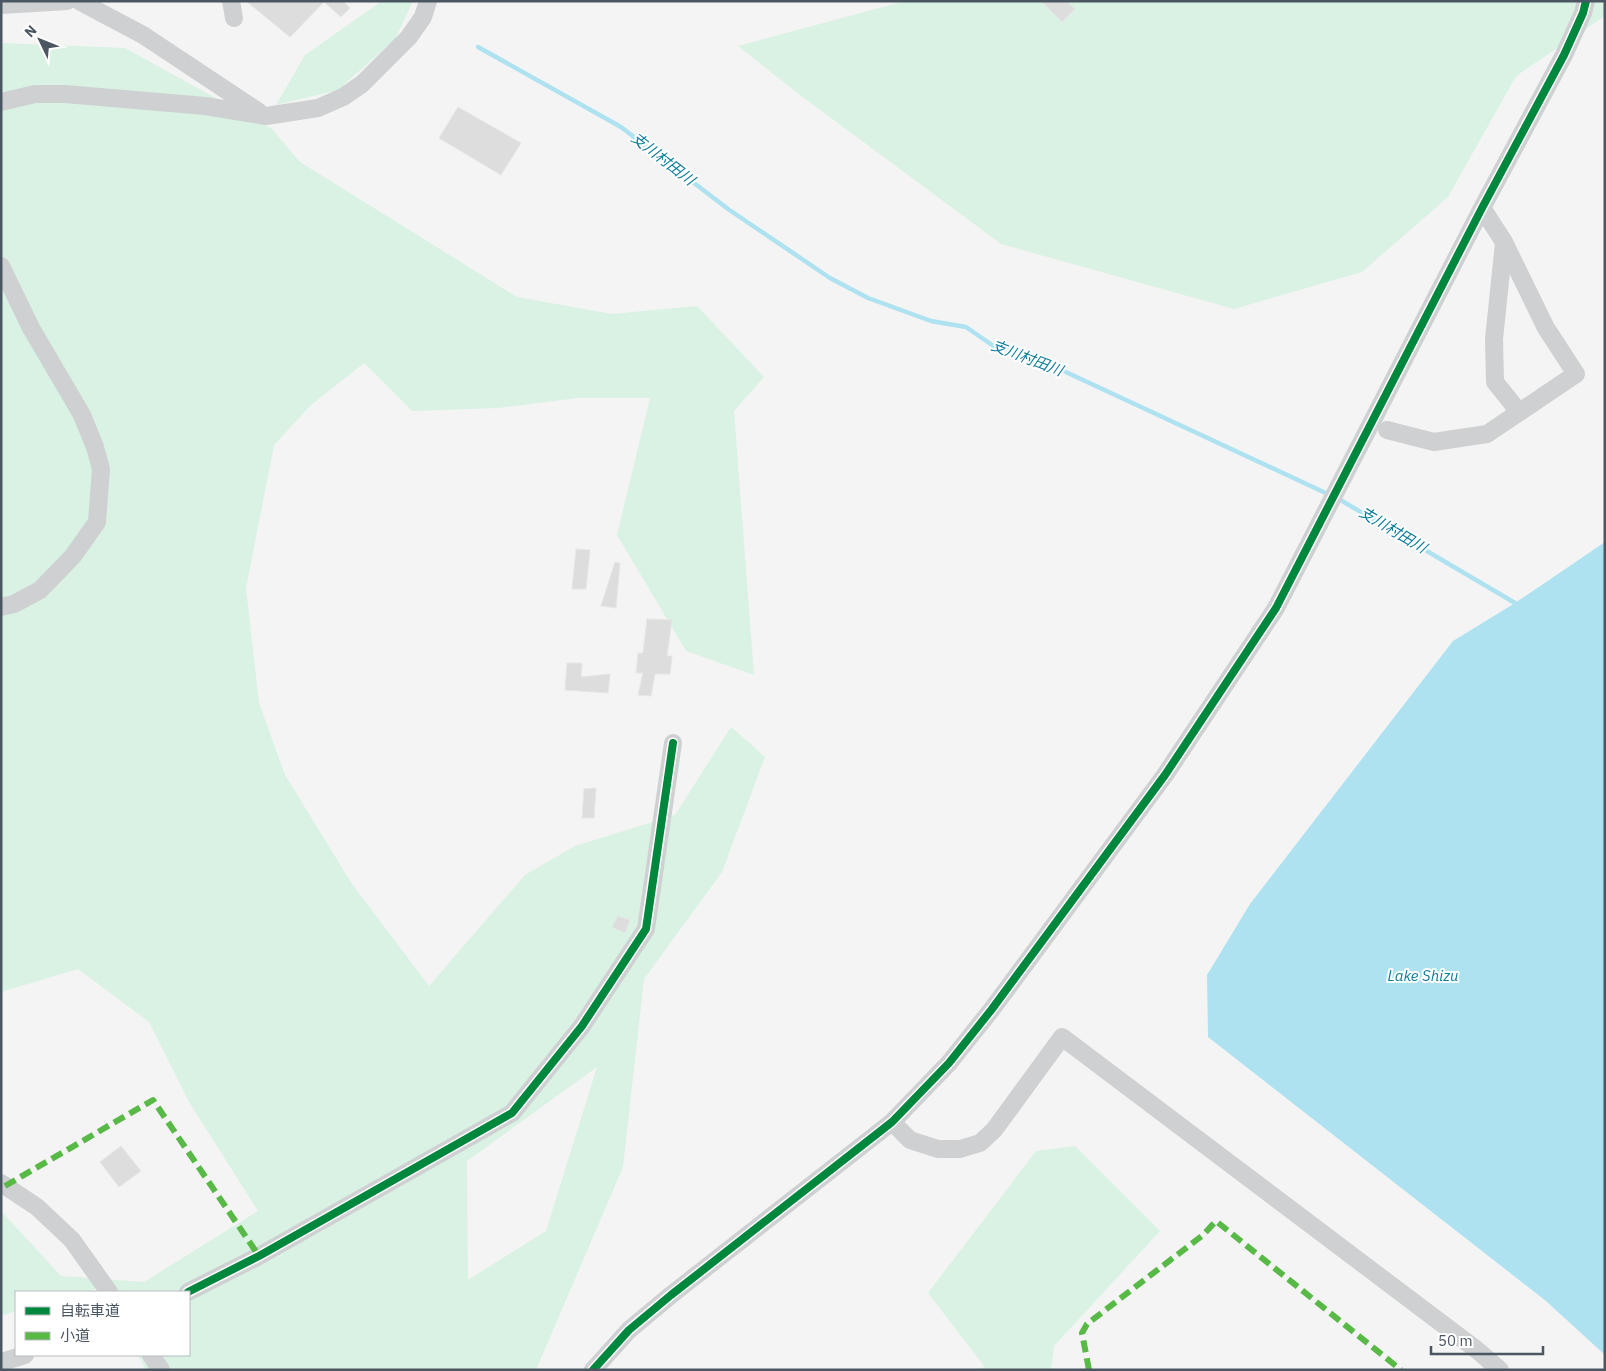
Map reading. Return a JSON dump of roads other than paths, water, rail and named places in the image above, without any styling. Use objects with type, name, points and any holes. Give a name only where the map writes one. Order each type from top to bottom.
[{"type":"street","points":[[2,4],[68,1]]},
{"type":"street","points":[[78,1],[143,35],[266,116]]},
{"type":"street","points":[[1,102],[35,94],[65,94],[205,106],[266,116],[318,108],[343,97],[362,84],[409,37],[423,17],[428,1]]},
{"type":"street","points":[[593,1370],[629,1330],[892,1122],[949,1064],[1165,775],[1276,608],[1482,208],[1564,54],[1583,13],[1586,1]]},
{"type":"street","points":[[1387,430],[1434,442],[1487,434],[1576,374],[1546,328],[1504,242],[1482,208]]},
{"type":"street","points":[[1504,242],[1494,339],[1495,382],[1519,412]]},
{"type":"street","points":[[1,266],[31,328],[82,415],[95,447],[101,469],[97,522],[73,556],[40,590],[14,604],[1,607]]},
{"type":"street","points":[[190,1291],[259,1256],[512,1113],[582,1026],[646,929],[673,743]]},
{"type":"street","points":[[892,1122],[910,1140],[938,1149],[960,1149],[980,1142],[994,1130],[1062,1037],[1477,1350],[1500,1370]]},
{"type":"street","points":[[1,1183],[37,1207],[72,1240],[108,1291]]},
{"type":"street","points":[[1,1362],[22,1356]]},
{"type":"street","points":[[152,1356],[161,1370]]},
{"type":"water","name":"Lake Shizu","points":[[1605,542],[1605,1355],[1546,1301],[1208,1037],[1207,975],[1250,904],[1453,641],[1515,603]]},
{"type":"waterway","name":"支川村田川","points":[[478,47],[621,127],[728,209],[830,278],[868,298],[931,321],[966,327],[995,347],[1025,353],[1330,495]]},
{"type":"waterway","name":"支川村田川","points":[[1337,498],[1515,603]]}]
